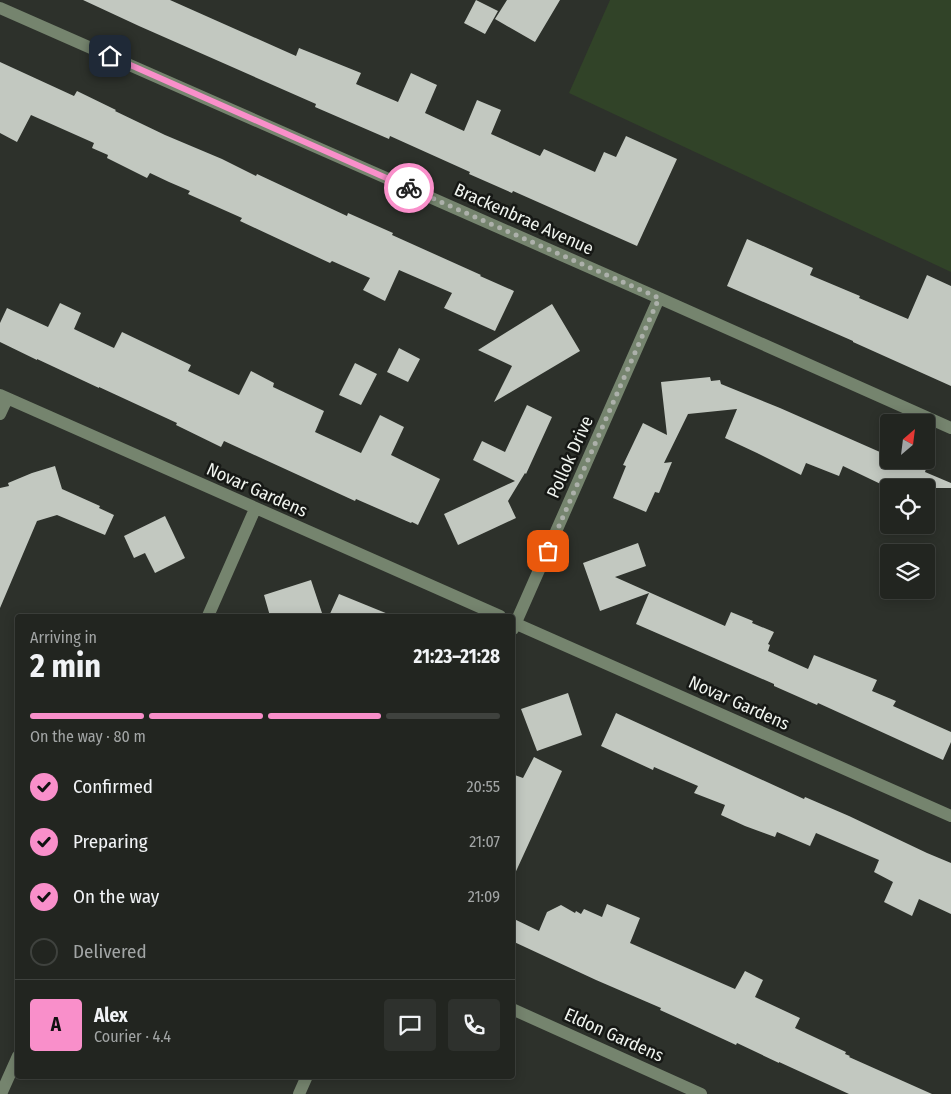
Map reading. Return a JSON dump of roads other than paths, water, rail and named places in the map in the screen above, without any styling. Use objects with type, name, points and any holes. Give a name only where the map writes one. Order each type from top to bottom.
[{"type":"street","name":"Brackenbrae Avenue","points":[[0,8],[951,428]]},
{"type":"street","name":"Pollok Drive","points":[[515,623],[659,298]]},
{"type":"street","name":"Novar Gardens","points":[[4,397],[495,614]]},
{"type":"street","points":[[0,414],[4,397]]},
{"type":"street","points":[[209,614],[255,509]]},
{"type":"street","name":"Novar Gardens","points":[[515,625],[951,816]]},
{"type":"street","name":"Eldon Gardens","points":[[515,1010],[701,1094]]},
{"type":"street","points":[[1,1094],[15,1063]]},
{"type":"street","points":[[299,1094],[306,1079]]}]
